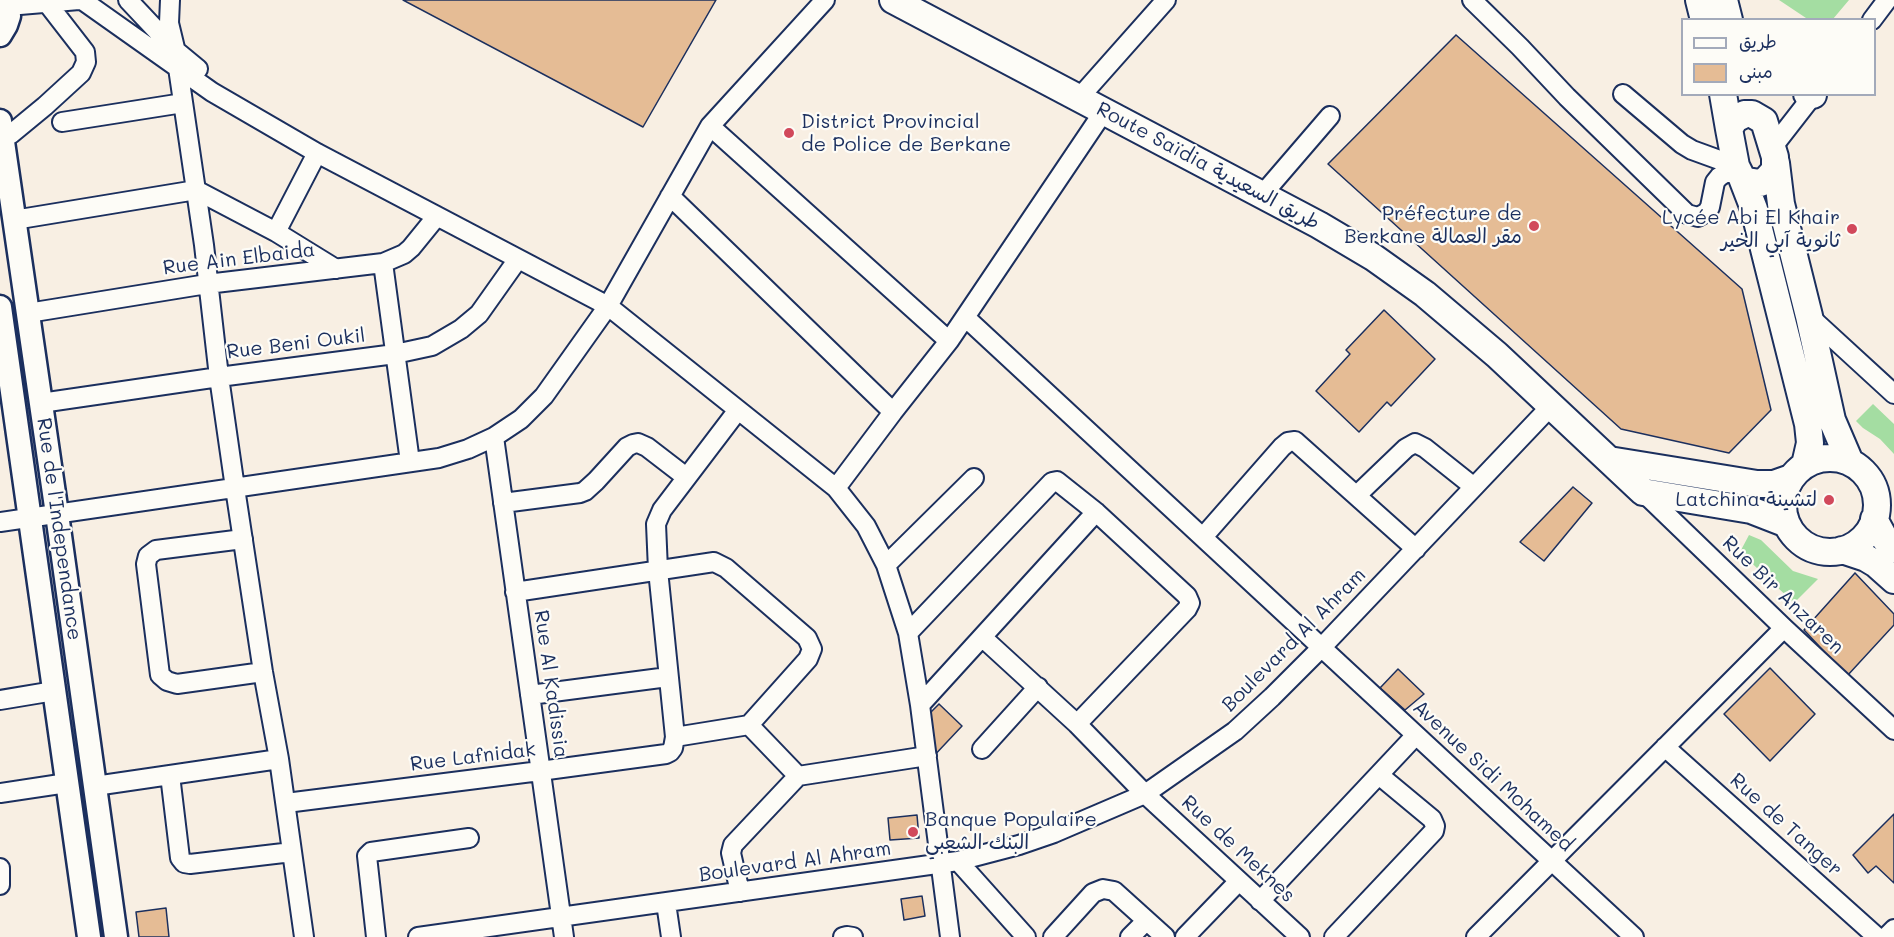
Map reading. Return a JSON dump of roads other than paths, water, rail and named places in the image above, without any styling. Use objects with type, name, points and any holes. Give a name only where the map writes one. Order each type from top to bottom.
[{"type":"highway","name":"Route Saïdia طريق السعيدية","points":[[893,0],[1346,240],[1399,274],[1497,355],[1643,492]]},
{"type":"highway","points":[[1699,0],[1704,18]]},
{"type":"highway","points":[[1724,0],[1728,18]]},
{"type":"highway","points":[[1609,460],[1757,484],[1774,484],[1798,472],[1813,461],[1832,458],[1850,462],[1865,474],[1875,491],[1877,500],[1874,519],[1871,528],[1858,542],[1832,552],[1814,549],[1798,539],[1787,524],[1783,505],[1787,487],[1798,472],[1810,443],[1808,424],[1754,209],[1739,172],[1723,96]]},
{"type":"highway","points":[[1752,96],[1764,121],[1774,156],[1781,204],[1832,420],[1850,462]]},
{"type":"highway","points":[[1729,129],[1735,119],[1745,114],[1752,114],[1764,121]]},
{"type":"highway","points":[[1739,172],[1748,181],[1760,183],[1771,176],[1774,156]]},
{"type":"highway","points":[[1643,492],[1750,510],[1787,524]]},
{"type":"highway","points":[[1874,519],[1885,539],[1894,549]]},
{"type":"highway","points":[[1842,550],[1866,558],[1894,580]]},
{"type":"main road","points":[[0,35],[9,16],[7,3]]},
{"type":"main road","name":"Rue de l'Independance","points":[[1,130],[116,937]]},
{"type":"main road","name":"Rue de l'Independance","points":[[0,307],[2,337],[89,937]]},
{"type":"street","points":[[7,3],[81,0],[177,58]]},
{"type":"street","points":[[128,0],[177,58],[212,92],[317,153],[608,306],[836,488],[866,526],[886,565],[908,633],[927,756],[950,862],[950,937]]},
{"type":"street","points":[[170,0],[169,23],[177,58],[196,190],[219,377],[263,672],[279,759],[304,937]]},
{"type":"street","points":[[0,522],[439,458],[468,449],[494,437],[521,419],[544,396],[608,306],[710,126],[825,0]]},
{"type":"street","points":[[1079,98],[1167,0]]},
{"type":"street","points":[[1472,0],[1567,97],[1688,214],[1698,217],[1707,212],[1715,182],[1725,173],[1739,172]]},
{"type":"street","points":[[1874,18],[1887,0]]},
{"type":"street","points":[[1,130],[11,134],[81,73],[86,62],[85,52],[47,3]]},
{"type":"street","points":[[1623,94],[1682,144],[1739,172]]},
{"type":"street","points":[[1774,156],[1810,96]]},
{"type":"street","points":[[62,122],[183,103]]},
{"type":"street","points":[[836,488],[949,341],[1104,111]]},
{"type":"street","points":[[1262,195],[1330,116]]},
{"type":"street","points":[[710,126],[949,341]]},
{"type":"street","points":[[276,232],[317,153]]},
{"type":"street","points":[[14,220],[196,190],[276,232],[336,269]]},
{"type":"street","points":[[670,196],[893,412]]},
{"type":"street","name":"Rue Ain Elbaida","points":[[28,313],[207,284],[383,263],[404,254],[411,248],[437,216]]},
{"type":"street","name":"Rue Beni Oukil","points":[[41,403],[395,354],[432,346],[461,329],[479,314],[518,259]]},
{"type":"street","points":[[383,263],[410,462]]},
{"type":"street","points":[[1809,316],[1894,394]]},
{"type":"street","name":"Avenue Sidi Mohamed","points":[[965,317],[1634,937]]},
{"type":"street","name":"Boulevard Al Ahram","points":[[418,937],[460,934],[561,917],[950,862],[1054,833],[1145,794],[1236,731],[1272,698],[1551,405]]},
{"type":"street","points":[[515,592],[658,570],[714,562],[720,565],[807,638],[812,649],[808,659],[749,725],[675,737],[658,570],[656,533],[658,517],[738,410]]},
{"type":"street","name":"Rue Al Kadissia","points":[[494,437],[564,937]]},
{"type":"street","points":[[1203,537],[1288,441],[1295,441],[1416,549]]},
{"type":"street","points":[[503,503],[585,491],[627,447],[638,443],[647,447],[686,477]]},
{"type":"street","points":[[1357,495],[1406,448],[1415,443],[1425,448],[1474,487]]},
{"type":"street","points":[[886,565],[974,478]]},
{"type":"street","points":[[908,633],[1052,482],[1061,483],[1187,596],[1190,603],[1187,609],[1077,724]]},
{"type":"street","name":"Rue Bir Anzaren","points":[[1643,492],[1784,628],[1894,729]]},
{"type":"street","points":[[920,705],[1096,512]]},
{"type":"street","points":[[243,539],[156,550],[148,556],[146,564],[160,675],[167,681],[177,684],[263,672]]},
{"type":"street","points":[[1476,937],[1784,628]]},
{"type":"street","name":"Rue de Meknes","points":[[982,638],[1077,724],[1145,794],[1260,901],[1291,934]]},
{"type":"street","points":[[530,695],[668,677]]},
{"type":"street","points":[[982,749],[1038,687]]},
{"type":"street","points":[[0,699],[54,691]]},
{"type":"street","points":[[749,725],[798,776]]},
{"type":"street","points":[[1260,901],[1416,735]]},
{"type":"street","name":"Rue Lafnidak","points":[[285,803],[666,754],[673,748],[675,737]]},
{"type":"street","name":"Rue de Tanger","points":[[1665,747],[1877,937]]},
{"type":"street","points":[[740,892],[731,853],[733,845],[798,776],[927,756]]},
{"type":"street","points":[[95,786],[279,759]]},
{"type":"street","points":[[170,775],[180,858],[184,863],[292,852]]},
{"type":"street","points":[[1334,937],[1434,831],[1435,826],[1432,819],[1379,775]]},
{"type":"street","points":[[0,793],[67,783]]},
{"type":"street","points":[[376,937],[367,856],[370,852],[469,838]]},
{"type":"street","points":[[950,862],[1026,937]]},
{"type":"street","points":[[0,868],[0,885]]},
{"type":"street","points":[[1185,937],[1239,881]]},
{"type":"street","points":[[1053,937],[1093,893],[1103,889],[1114,891],[1165,937]]},
{"type":"street","points":[[666,903],[671,937]]},
{"type":"street","points":[[1130,937],[1146,921]]},
{"type":"street","points":[[1886,937],[1894,929]]},
{"type":"street","points":[[843,937],[853,937]]},
{"type":"place","name":"District Provincial de Police de Berkane","points":[[789,133]]},
{"type":"place","name":"Préfecture de Berkane مقر العمالة","points":[[1534,226]]},
{"type":"place","name":"Lycée Abi El Khair ثانوية آبي الخير","points":[[1852,229]]},
{"type":"place","name":"Latchina لتشينة","points":[[1829,500]]},
{"type":"place","name":"Banque Populaire البنك الشعبي","points":[[913,832]]}]
